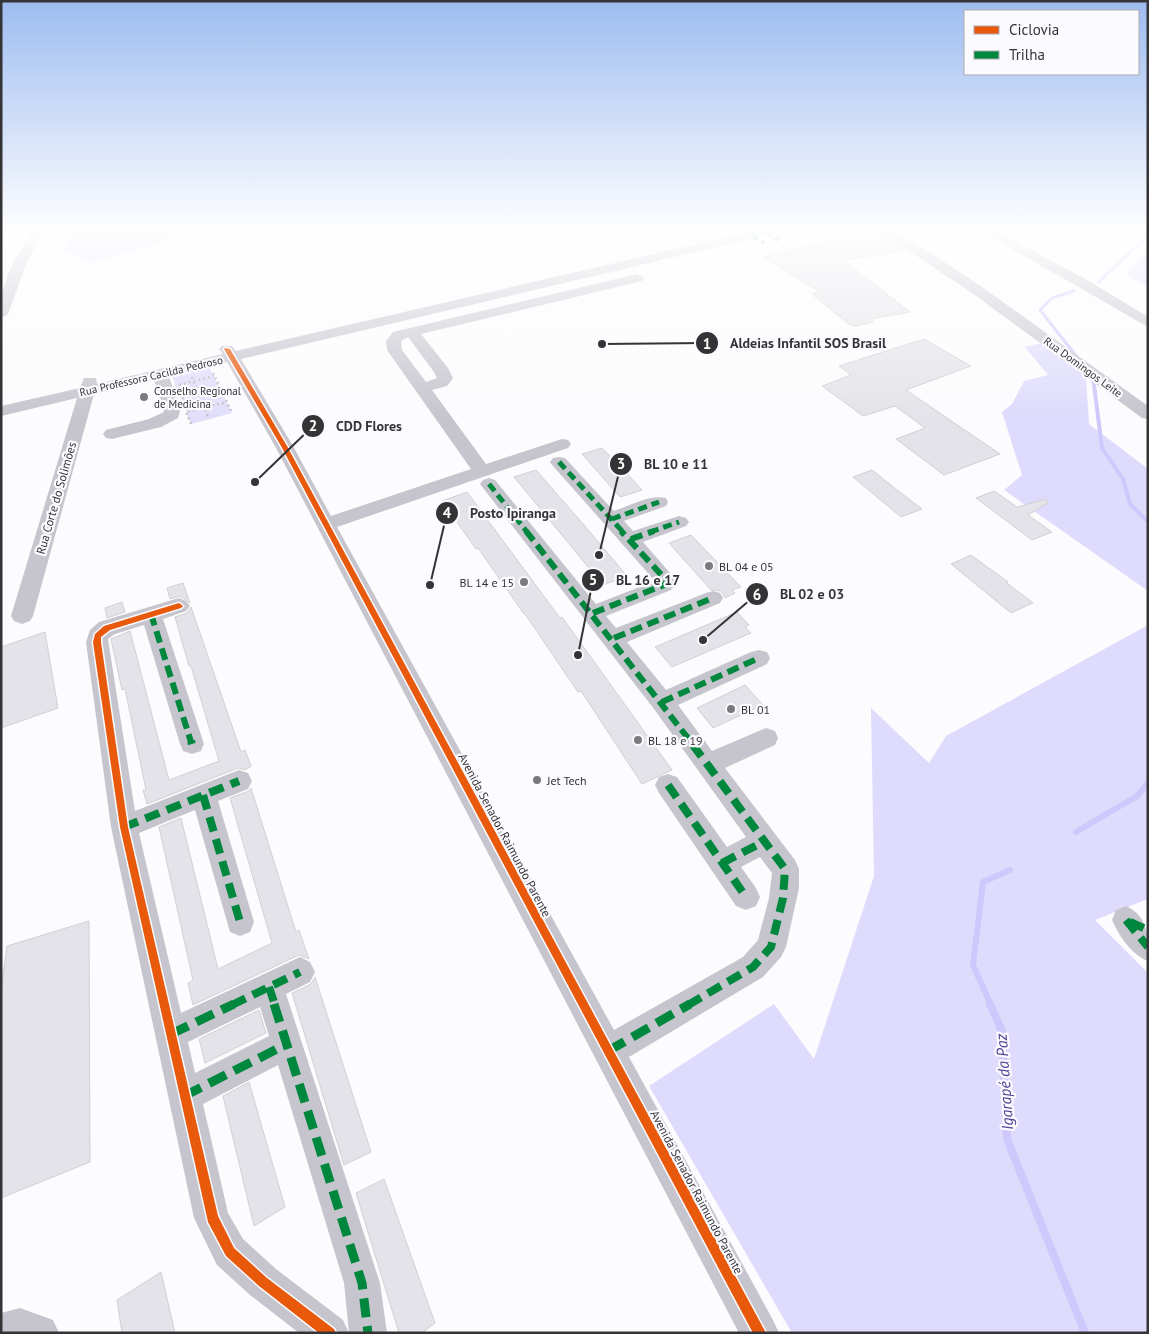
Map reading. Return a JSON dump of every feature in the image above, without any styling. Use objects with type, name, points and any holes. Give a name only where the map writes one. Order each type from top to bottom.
[{"type":"street","points":[[1,314],[9,293]]},
{"type":"street","name":"Rua Professora Cacilda Pedroso","points":[[1,411],[88,386],[486,293]]},
{"type":"street","name":"Rua Professora Cacilda Pedroso","points":[[1,401],[160,374],[230,353],[493,293]]},
{"type":"street","points":[[574,293],[405,334],[393,341],[395,350],[486,478],[614,638],[709,764],[781,862],[785,869],[786,879],[771,947],[753,967],[608,1051]]},
{"type":"street","name":"Rua Domingos Leite","points":[[981,293],[1148,414]]},
{"type":"street","points":[[1099,293],[1148,323]]},
{"type":"street","points":[[386,319],[405,334],[442,371],[445,378],[441,383],[422,388]]},
{"type":"street","name":"Avenida Senador Raimundo Parente","points":[[230,353],[284,446],[760,1333]]},
{"type":"street","points":[[112,434],[156,423],[172,414],[160,374]]},
{"type":"street","name":"Rua Corte do Solimões","points":[[22,616],[88,386]]},
{"type":"street","points":[[326,524],[486,478],[561,453],[612,519],[667,579],[667,582],[594,613]]},
{"type":"street","points":[[612,519],[659,502]]},
{"type":"street","points":[[631,539],[679,522]]},
{"type":"street","points":[[614,638],[713,598]]},
{"type":"street","points":[[179,606],[107,628],[98,636],[97,642],[124,827],[212,1218],[230,1252],[262,1282],[330,1333]]},
{"type":"street","points":[[151,614],[192,744]]},
{"type":"street","points":[[662,702],[760,658]]},
{"type":"street","points":[[709,764],[766,738]]},
{"type":"street","points":[[124,827],[239,781]]},
{"type":"street","points":[[668,785],[746,897]]},
{"type":"street","points":[[203,795],[240,922]]},
{"type":"street","points":[[722,864],[765,841]]},
{"type":"street","points":[[1137,925],[1148,947]]},
{"type":"street","points":[[170,1034],[300,972]]},
{"type":"street","points":[[269,987],[362,1284],[368,1319],[368,1333]]},
{"type":"street","points":[[184,1096],[287,1044]]},
{"type":"street","points":[[1,1332],[20,1327],[40,1333]]},
{"type":"path","points":[[191,376],[209,419]]},
{"type":"path","points":[[214,376],[176,386],[181,398],[221,388],[232,413]]},
{"type":"path","points":[[191,424],[186,412],[227,402]]},
{"type":"shaded area","points":[[1041,343],[1086,375],[1089,424],[1148,469],[1148,591],[1004,490],[1022,475],[1002,412],[1012,404],[1024,381],[1048,375],[1025,347]]},
{"type":"shaded area","points":[[208,365],[232,413],[191,424],[171,374]]},
{"type":"shaded area","points":[[1148,625],[1148,899],[1095,920],[1148,973],[1148,1333],[792,1333],[649,1086],[774,1004],[814,1059],[874,876],[871,708],[929,763],[946,736]]},
{"type":"building","points":[[886,293],[910,312],[871,319],[874,322],[855,326],[850,325],[814,294]]},
{"type":"building","points":[[924,339],[971,366],[906,390],[1000,454],[944,475],[896,439],[925,428],[895,406],[863,416],[822,386],[851,375],[839,366]]},
{"type":"building","points":[[602,448],[642,490],[620,497],[582,454]]},
{"type":"building","points":[[536,470],[627,576],[603,585],[514,477]]},
{"type":"building","points":[[872,470],[922,509],[901,517],[853,477]]},
{"type":"building","points":[[994,491],[1017,507],[1046,499],[1048,503],[1028,515],[1052,532],[1032,540],[976,498]]},
{"type":"building","points":[[467,492],[560,618],[562,617],[672,770],[642,784],[581,691],[578,692],[525,614],[442,501]]},
{"type":"building","name":"BL 04 e 05","points":[[691,535],[741,587],[732,590],[735,593],[725,598],[721,591],[711,590],[669,543]]},
{"type":"building","points":[[971,555],[1033,603],[1011,613],[951,564]]},
{"type":"building","points":[[183,583],[190,603],[180,596],[170,599],[167,588]]},
{"type":"building","points":[[122,602],[125,612],[107,618],[105,608]]},
{"type":"building","points":[[191,607],[241,752],[245,750],[251,766],[245,770],[238,768],[147,804],[143,790],[146,790],[125,689],[122,690],[111,639],[130,631],[169,780],[219,761],[175,617],[187,613]]},
{"type":"building","points":[[737,612],[749,625],[745,627],[751,633],[672,667],[655,647]]},
{"type":"building","points":[[45,632],[58,708],[1,728],[1,647]]},
{"type":"building","name":"BL 01","points":[[745,685],[763,705],[713,728],[697,708]]},
{"type":"building","points":[[251,788],[296,932],[299,930],[309,959],[299,955],[193,1005],[188,983],[193,980],[159,827],[181,818],[218,969],[272,943],[230,798],[249,791]]},
{"type":"building","points":[[89,921],[90,1162],[1,1198],[1,990],[7,946]]},
{"type":"building","points":[[315,977],[371,1152],[344,1165],[292,993],[311,984]]},
{"type":"building","points":[[259,1010],[266,1033],[205,1063],[199,1039]]},
{"type":"building","points":[[249,1082],[285,1207],[254,1226],[223,1096]]},
{"type":"building","points":[[384,1179],[435,1323],[422,1333],[399,1333],[356,1193]]},
{"type":"building","points":[[161,1272],[175,1333],[122,1333],[117,1300]]},
{"type":"waterway","name":"Igarapé da Paz","points":[[1067,293],[1052,298],[1040,310],[1077,357]]},
{"type":"waterway","name":"Igarapé da Paz","points":[[1093,377],[1102,448],[1123,479],[1130,504],[1148,522]]},
{"type":"waterway","name":"Igarapé da Paz","points":[[1076,832],[1137,796],[1148,783]]},
{"type":"waterway","name":"Igarapé da Paz","points":[[991,1005],[973,965],[983,882],[1010,870]]},
{"type":"waterway","name":"Igarapé da Paz","points":[[990,1004],[1002,1031],[1007,1139],[1085,1333]]},
{"type":"marked path","points":[[559,462],[667,581],[664,585],[593,613]]},
{"type":"marked path","points":[[489,484],[662,702],[785,869],[785,888],[771,947],[753,967],[608,1051]]},
{"type":"marked path","points":[[612,519],[659,502]]},
{"type":"marked path","points":[[631,539],[679,522]]},
{"type":"marked path","points":[[614,638],[713,598]]},
{"type":"marked path","points":[[151,614],[192,744]]},
{"type":"marked path","points":[[662,702],[759,658]]},
{"type":"marked path","points":[[124,827],[239,781]]},
{"type":"marked path","points":[[668,785],[746,897]]},
{"type":"marked path","points":[[203,795],[240,922]]},
{"type":"marked path","points":[[722,863],[765,841]]},
{"type":"marked path","points":[[1126,920],[1148,947]]},
{"type":"marked path","points":[[1130,922],[1148,930]]},
{"type":"marked path","points":[[171,1034],[300,972]]},
{"type":"marked path","points":[[269,987],[362,1283],[368,1333]]},
{"type":"marked path","points":[[184,1096],[287,1044]]},
{"type":"cycle path","points":[[227,349],[284,446],[760,1333]]},
{"type":"cycle path","points":[[179,606],[107,628],[98,636],[97,642],[124,827],[212,1218],[230,1252],[263,1282],[330,1333]]},
{"type":"place","name":"Aldeias Infantil SOS Brasil","points":[[602,344]]},
{"type":"place","name":"Conselho Regional de Medicina","points":[[144,397]]},
{"type":"place","name":"CDD Flores","points":[[255,482]]},
{"type":"place","name":"BL 10 e 11","points":[[599,555]]},
{"type":"place","name":"BL 04 e 05","points":[[709,566]]},
{"type":"place","name":"BL 14 e 15","points":[[524,582]]},
{"type":"place","name":"Posto Ipiranga","points":[[430,585]]},
{"type":"place","name":"BL 02 e 03","points":[[703,640]]},
{"type":"place","name":"BL 16 e 17","points":[[578,655]]},
{"type":"place","name":"BL 01","points":[[731,709]]},
{"type":"place","name":"BL 18 e 19","points":[[638,740]]},
{"type":"place","name":"Jet Tech","points":[[537,780]]}]
